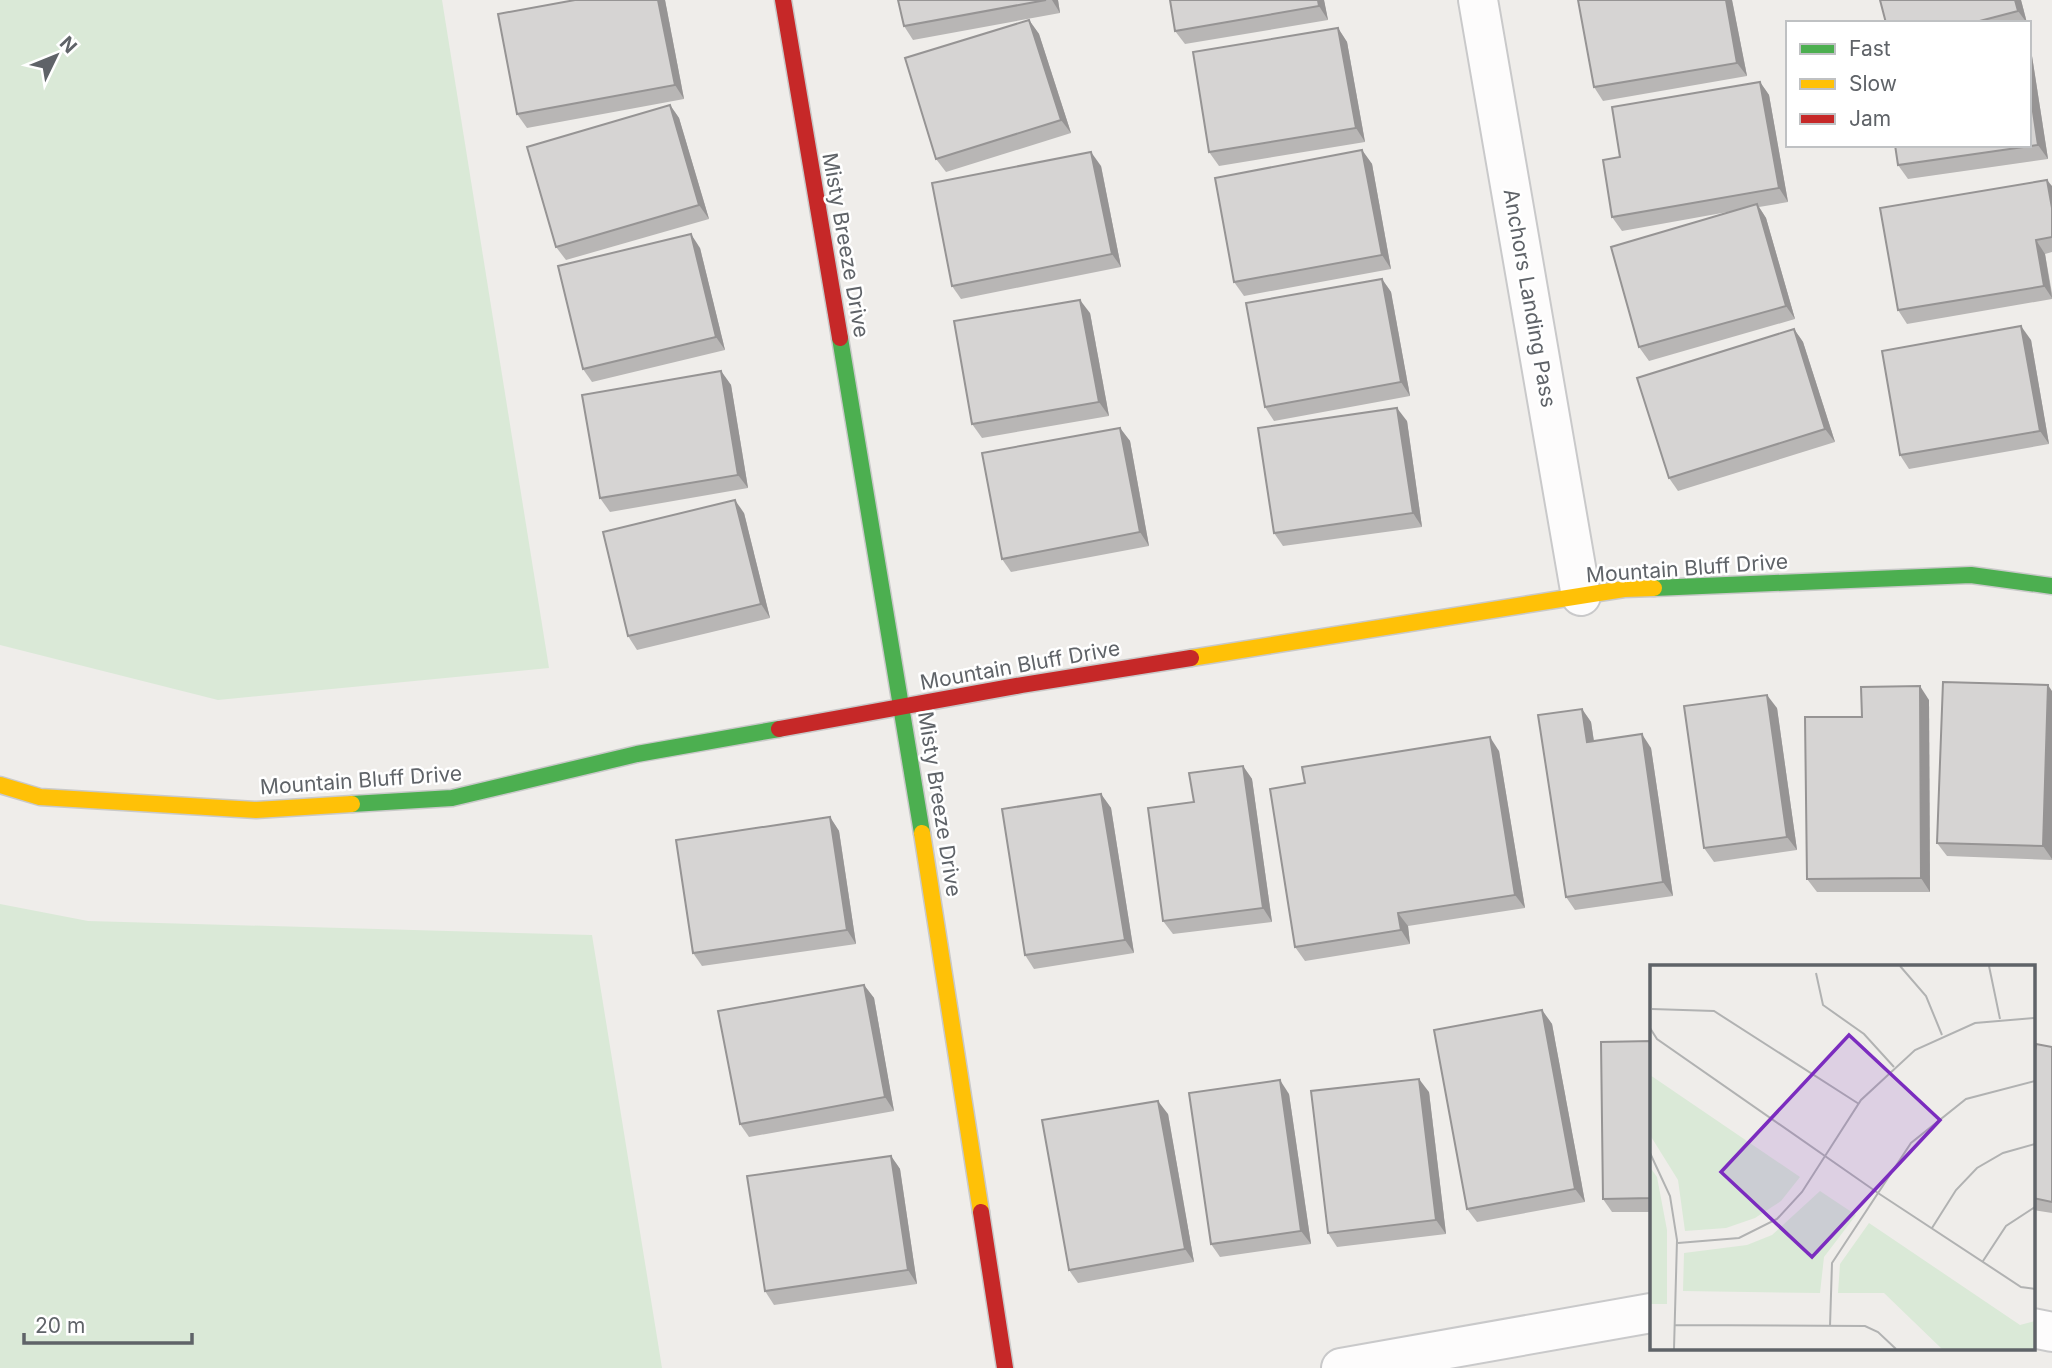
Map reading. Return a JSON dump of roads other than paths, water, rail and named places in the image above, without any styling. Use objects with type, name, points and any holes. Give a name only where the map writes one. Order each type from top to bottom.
[{"type":"street","name":"Misty Breeze Drive","points":[[783,0],[904,706],[1006,1368]]},
{"type":"street","name":"Anchors Landing Pass","points":[[1478,0],[1581,596]]},
{"type":"street","name":"Mountain Bluff Drive","points":[[0,785],[40,797],[256,810],[452,798],[637,754],[1035,682],[1625,589],[1971,575],[2052,586]]},
{"type":"street","points":[[1341,1368],[1650,1313]]}]
